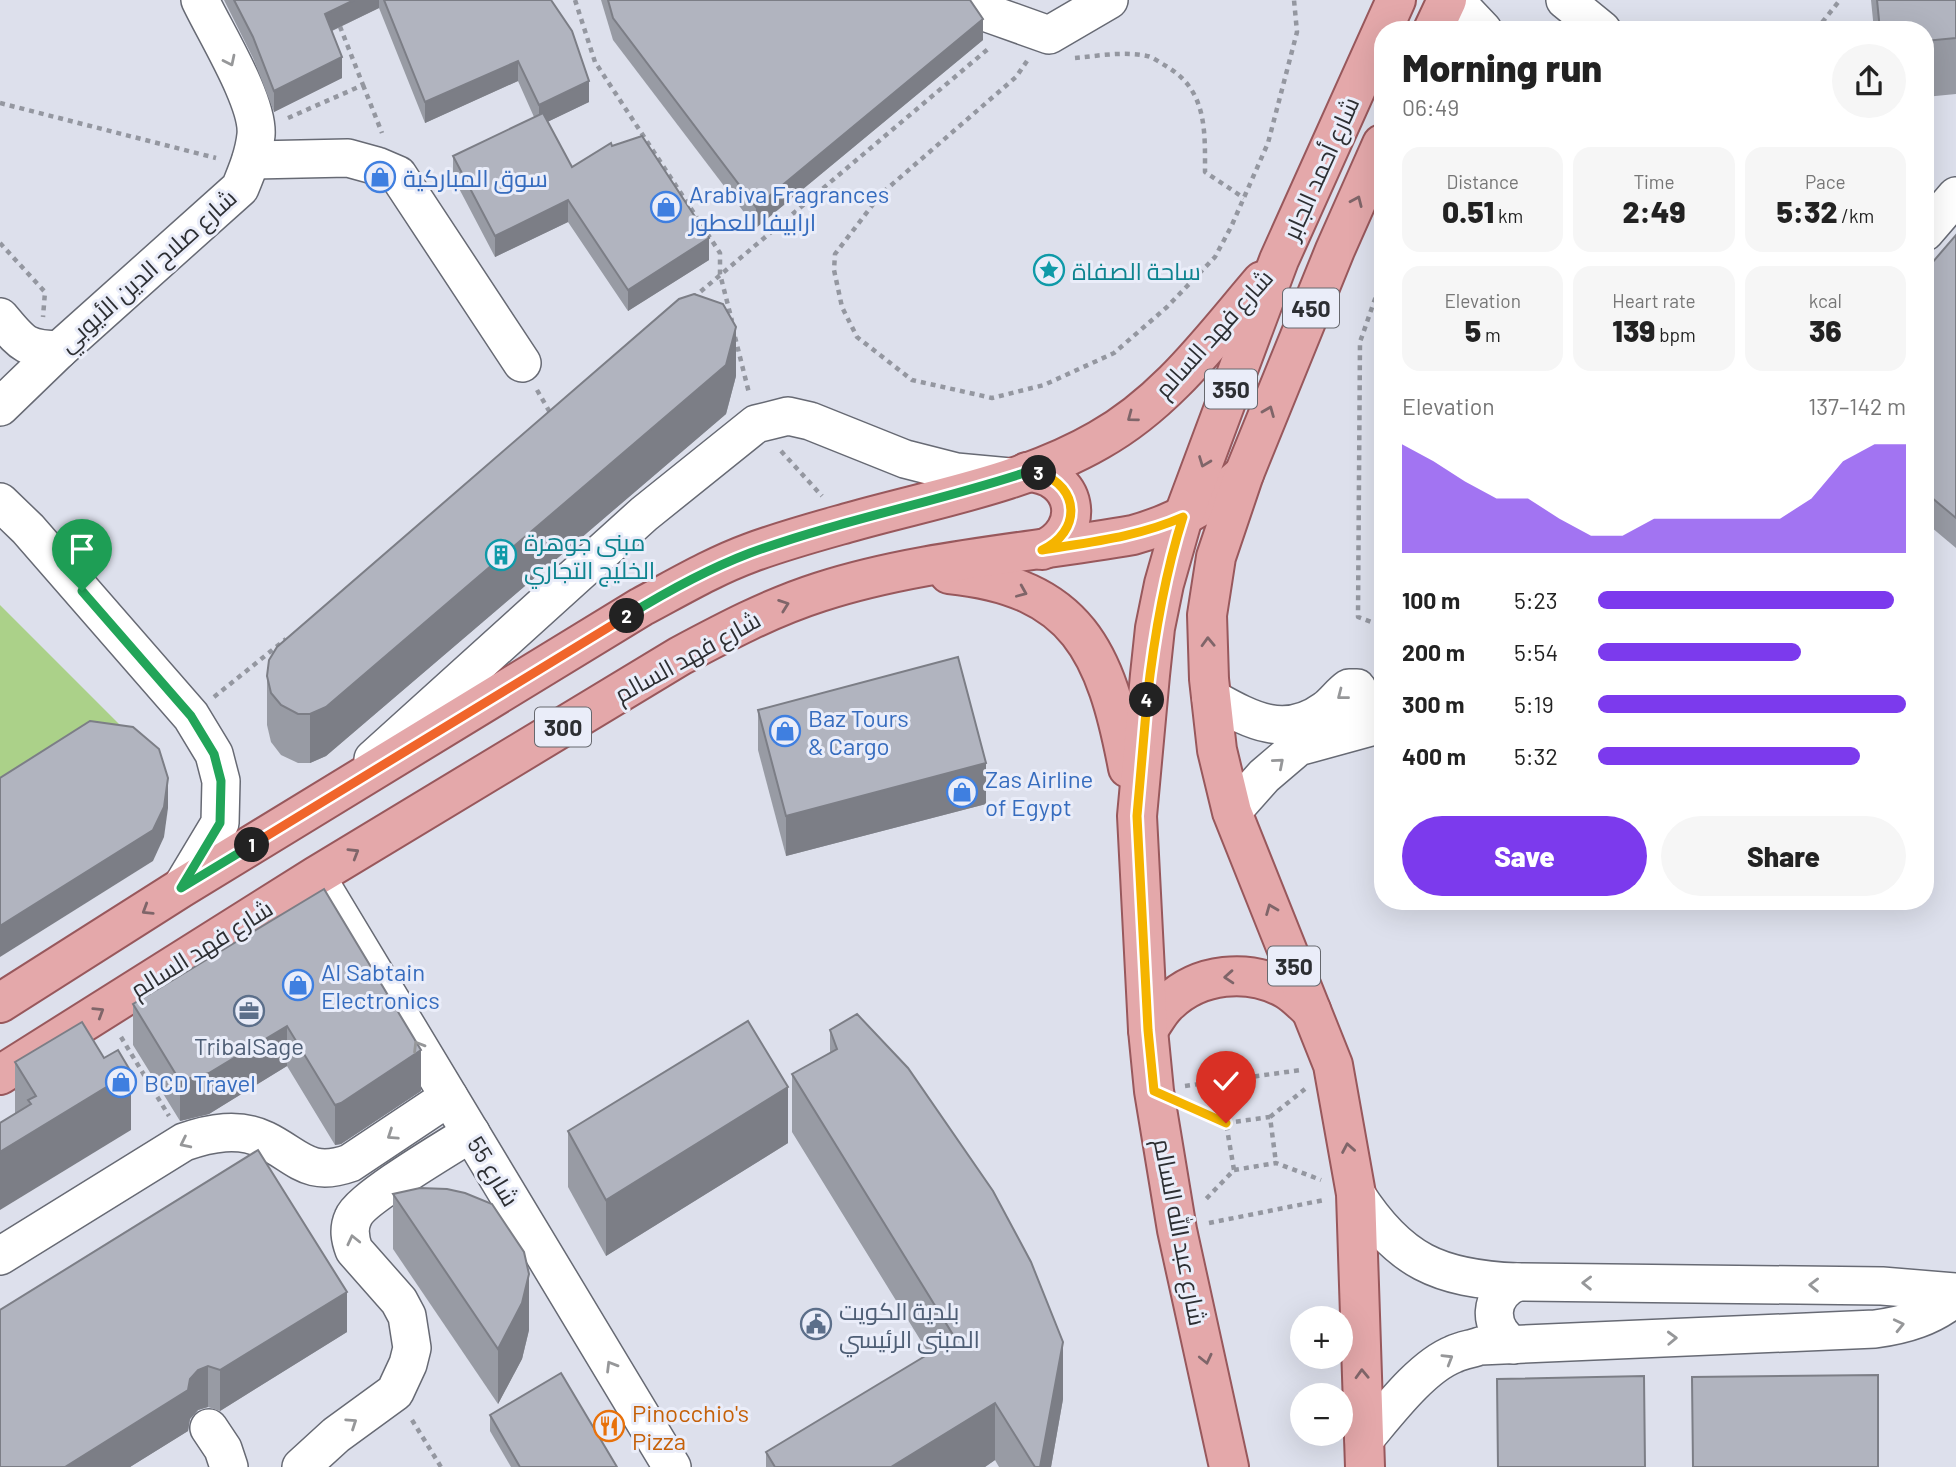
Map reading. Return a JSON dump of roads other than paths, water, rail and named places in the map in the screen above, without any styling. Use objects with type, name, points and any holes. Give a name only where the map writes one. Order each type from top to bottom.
[{"type":"main road","name":"شارع أحمد الجابر","points":[[1387,21],[1396,0]]},
{"type":"main road","name":"شارع أحمد الجابر","points":[[1279,260],[1374,49]]},
{"type":"main road","name":"شارع أحمد الجابر","points":[[1244,474],[1335,250],[1374,162]]},
{"type":"main road","name":"شارع فهد السالم","points":[[0,1003],[181,888],[641,607],[708,571],[749,553],[815,532],[1018,475],[1101,439],[1156,399],[1186,371],[1279,260]]},
{"type":"main road","name":"شارع عبد الله السالم","points":[[1229,1467],[1177,1230],[1154,1091],[1148,1030],[1137,816],[1155,628],[1170,562],[1183,517],[1279,260]]},
{"type":"main road","points":[[1018,475],[1039,472],[1060,483],[1071,504],[1068,528],[1053,545],[1042,550]]},
{"type":"main road","name":"شارع فهد السالم","points":[[0,1075],[316,876],[680,656],[736,626],[774,608],[819,592],[908,570],[1133,535],[1159,528],[1215,498],[1244,474]]},
{"type":"main road","name":"350","points":[[1244,474],[1216,557],[1207,615],[1211,698],[1217,750],[1232,812],[1333,1065],[1356,1194],[1365,1453]]},
{"type":"main road","points":[[908,570],[986,579],[1023,591],[1066,617],[1083,635],[1105,677],[1119,720],[1137,816]]},
{"type":"main road","points":[[1148,1030],[1167,1004],[1184,991],[1193,985],[1224,976],[1256,977],[1287,989],[1311,1010]]},
{"type":"main road","points":[[1212,1467],[1220,1424]]},
{"type":"street","points":[[200,0],[250,102],[252,153],[348,158],[398,175],[522,363]]},
{"type":"street","points":[[984,0],[990,14],[1049,35],[1109,0]]},
{"type":"street","points":[[1564,0],[1591,21]]},
{"type":"street","points":[[1442,11],[1465,11],[1474,21]]},
{"type":"street","name":"شارع صلاح الدين الأيوبي","points":[[0,407],[50,350],[240,188],[252,153]]},
{"type":"street","points":[[1934,222],[1956,196]]},
{"type":"street","points":[[1934,247],[1956,222]]},
{"type":"street","points":[[0,324],[22,344],[50,350]]},
{"type":"street","points":[[333,795],[644,514],[756,424],[788,416],[810,421],[905,459],[956,472],[1018,475]]},
{"type":"street","points":[[0,502],[28,529],[191,716],[214,754],[221,781],[220,823],[181,888]]},
{"type":"street","points":[[1211,698],[1247,719],[1274,726],[1301,723],[1325,710],[1349,688],[1357,688],[1361,695],[1361,704],[1345,733]]},
{"type":"street","points":[[1232,812],[1264,776],[1298,747],[1374,725]]},
{"type":"street","name":"شارع 55","points":[[316,876],[672,1467]]},
{"type":"street","points":[[0,1256],[184,1142],[203,1135],[244,1133],[264,1139],[310,1167],[337,1168],[350,1163],[449,1097]]},
{"type":"street","points":[[301,1467],[336,1434],[394,1392],[408,1364],[412,1348],[407,1316],[399,1301],[354,1250],[351,1240],[353,1218],[366,1202],[471,1133]]},
{"type":"street","points":[[1356,1194],[1374,1222],[1398,1246],[1426,1265],[1458,1276],[1517,1282],[1882,1286],[1956,1294]]},
{"type":"street","points":[[1513,1345],[1497,1330],[1494,1308],[1502,1292],[1517,1282]]},
{"type":"street","points":[[1365,1453],[1407,1389],[1452,1354],[1480,1346],[1875,1329],[1916,1321],[1934,1312],[1956,1294]]},
{"type":"street","points":[[209,1428],[223,1449],[229,1467]]},
{"type":"place","name":"سوق المباركية","points":[[380,177]]},
{"type":"place","name":"Arabiva Fragrances ارابيفا للعطور","points":[[666,207]]},
{"type":"place","name":"ساحة الصفاة","points":[[1049,270]]},
{"type":"place","name":"مبنى جوهرة الخليج التجاري","points":[[501,555]]},
{"type":"place","name":"Baz Tours & Cargo","points":[[785,731]]},
{"type":"place","name":"Zas Airline of Egypt","points":[[962,792]]},
{"type":"place","name":"Al Sabtain Electronics","points":[[298,985]]},
{"type":"place","name":"TribalSage","points":[[249,1011]]},
{"type":"place","name":"BCD Travel","points":[[121,1082]]},
{"type":"place","name":"بلدية الكويت المبنى الرئيسي","points":[[816,1324]]},
{"type":"place","name":"Pinocchio's Pizza","points":[[609,1426]]}]
